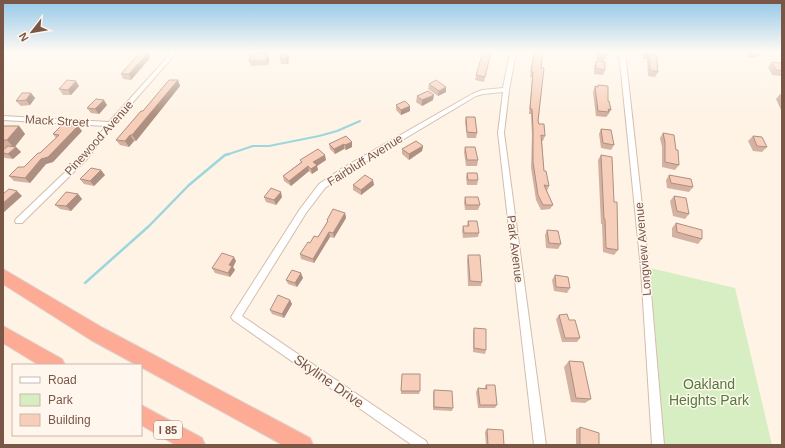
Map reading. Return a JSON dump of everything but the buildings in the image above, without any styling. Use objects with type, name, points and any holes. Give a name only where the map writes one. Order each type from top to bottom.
[{"type":"highway","points":[[3,276],[98,334],[303,445]]},
{"type":"highway","points":[[3,334],[54,364]]},
{"type":"highway","name":"I 85","points":[[142,415],[195,445]]},
{"type":"street","name":"Pinewood Avenue","points":[[19,220],[85,157],[111,124],[157,73]]},
{"type":"street","name":"Park Avenue","points":[[509,73],[501,133],[540,445]]},
{"type":"street","name":"Longview Avenue","points":[[624,73],[645,269],[658,445]]},
{"type":"street","name":"Fairbluff Avenue","points":[[236,317],[303,211],[322,186],[344,171],[474,95],[482,92],[506,90]]},
{"type":"street","name":"Mack Street","points":[[3,118],[111,124]]},
{"type":"street","name":"Skyline Drive","points":[[236,317],[422,445]]},
{"type":"green space","name":"Oakland Heights Park","points":[[650,268],[735,288],[772,445],[664,445]]},
{"type":"waterway","points":[[229,154],[253,146],[269,146],[319,136],[337,131],[360,121]]},
{"type":"waterway","points":[[85,283],[149,226],[189,185],[225,155],[229,154]]}]
